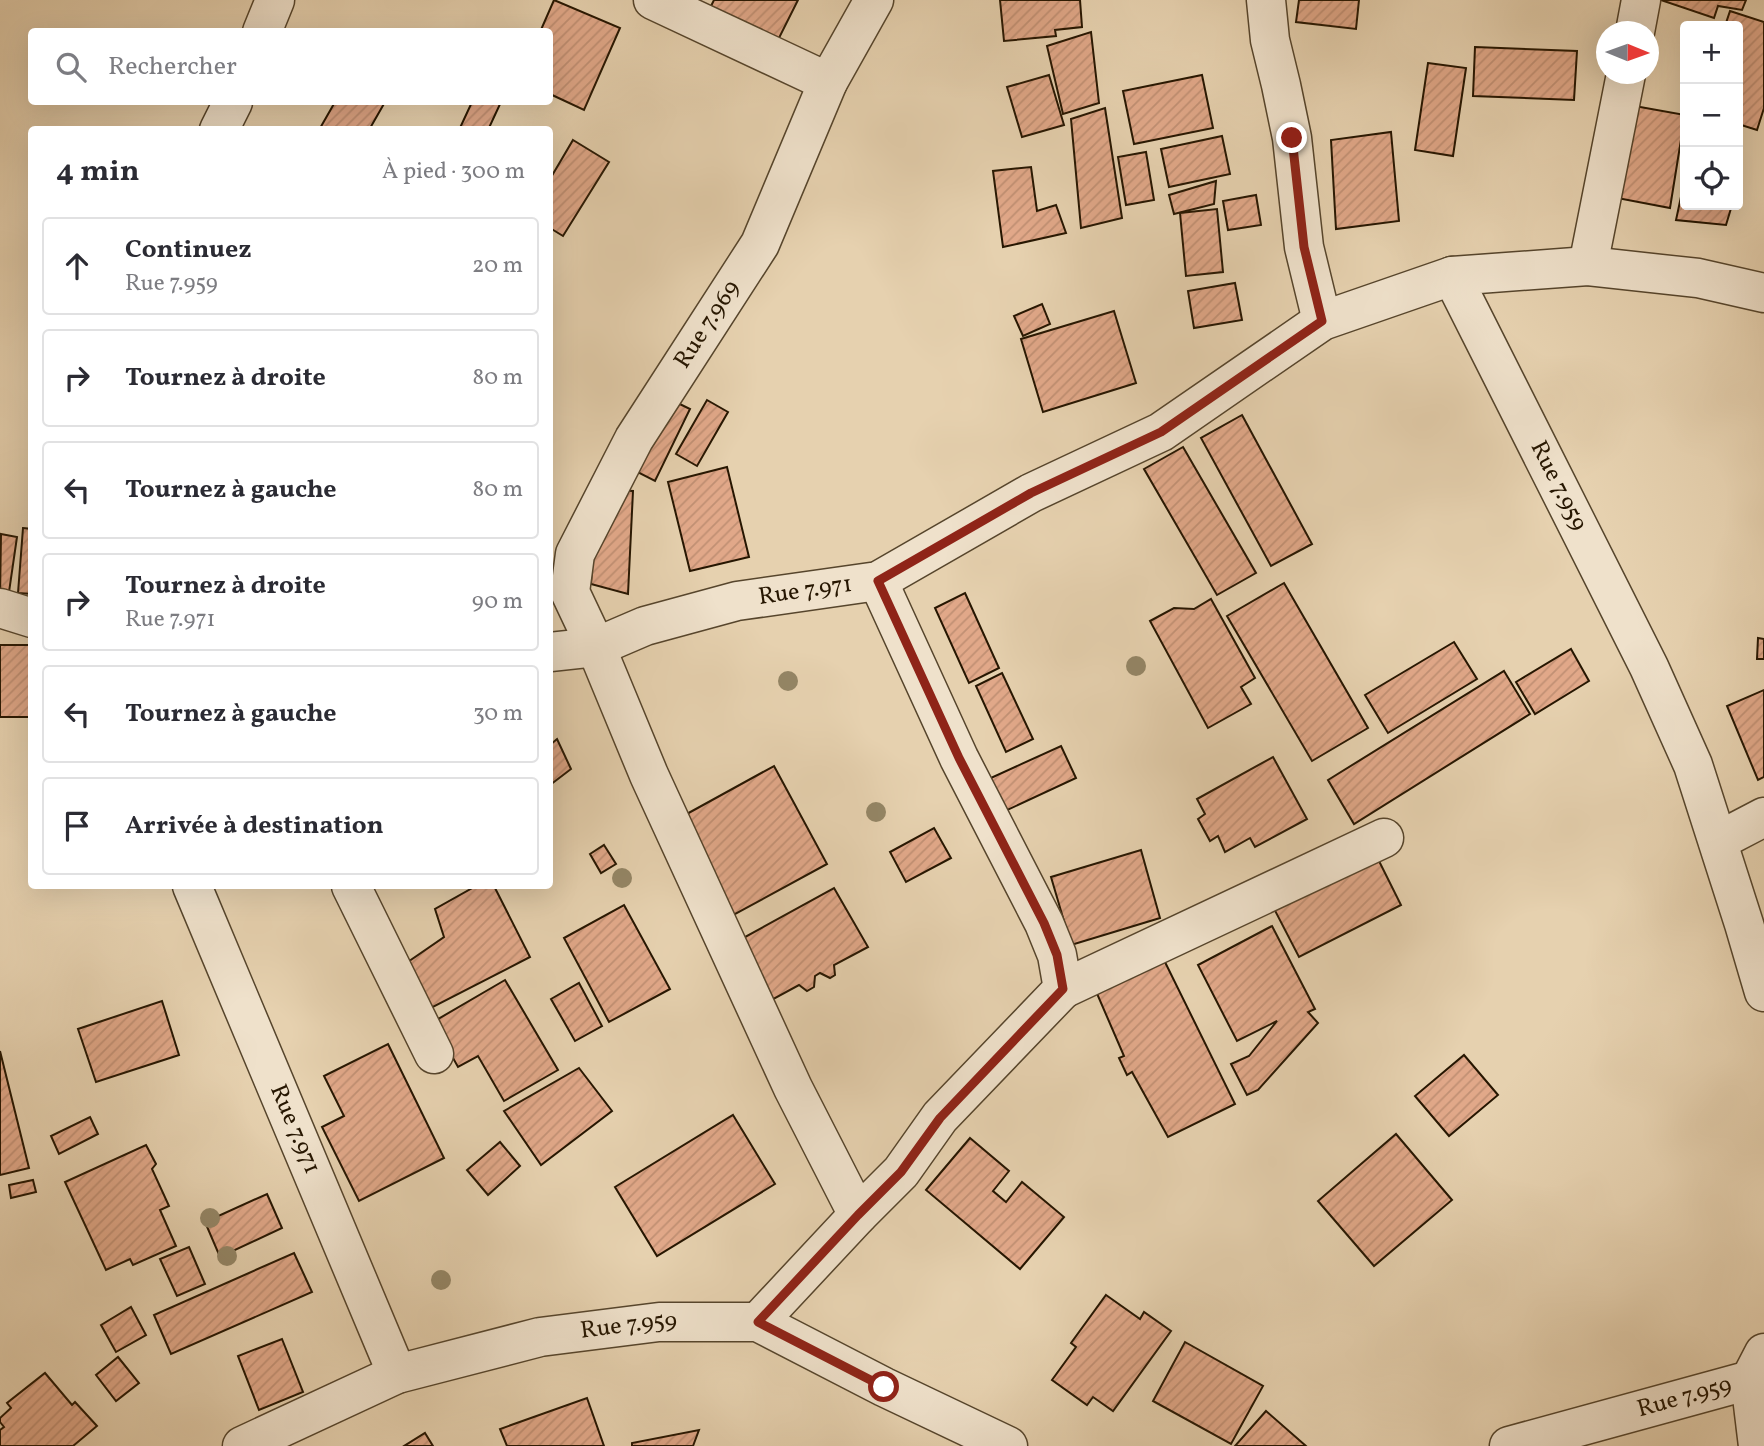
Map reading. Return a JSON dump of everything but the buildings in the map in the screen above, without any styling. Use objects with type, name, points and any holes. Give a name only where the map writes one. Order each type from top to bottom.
[{"type":"street","points":[[264,28],[275,0]]},
{"type":"street","points":[[653,0],[828,82]]},
{"type":"street","name":"Rue 7.969","points":[[858,1215],[793,1088],[649,775],[570,592],[562,551],[760,244],[828,82],[874,0]]},
{"type":"street","points":[[1266,0],[1270,40],[1292,138],[1304,247],[1322,321]]},
{"type":"street","points":[[1637,21],[1641,0]]},
{"type":"street","points":[[1588,266],[1624,84]]},
{"type":"street","points":[[221,126],[232,105]]},
{"type":"street","points":[[1452,276],[1588,266],[1698,278],[1764,293]]},
{"type":"street","name":"Rue 7.971","points":[[553,652],[596,647],[645,626],[737,601],[878,581],[1031,493],[1161,432],[1322,321],[1452,276]]},
{"type":"street","name":"Rue 7.959","points":[[1452,276],[1648,667],[1693,765],[1764,992]]},
{"type":"street","points":[[878,581],[959,758],[1044,923],[1057,955],[1063,989]]},
{"type":"street","points":[[0,608],[28,617]]},
{"type":"street","points":[[1718,841],[1764,817]]},
{"type":"street","points":[[758,1322],[901,1172],[940,1118],[1063,989],[1384,838]]},
{"type":"street","name":"Rue 7.971","points":[[192,889],[397,1374]]},
{"type":"street","points":[[352,889],[434,1054]]},
{"type":"street","name":"Rue 7.959","points":[[242,1446],[397,1374],[540,1336],[659,1322],[758,1322],[884,1387],[1008,1446]]},
{"type":"street","points":[[1757,1366],[1758,1446]]},
{"type":"street","name":"Rue 7.959","points":[[1509,1446],[1757,1366]]},
{"type":"route","points":[[884,1387],[758,1322],[901,1172],[940,1118],[1063,989],[1057,955],[1044,923],[959,758],[878,581],[1031,493],[1161,432],[1322,321],[1304,247],[1292,138]]}]
